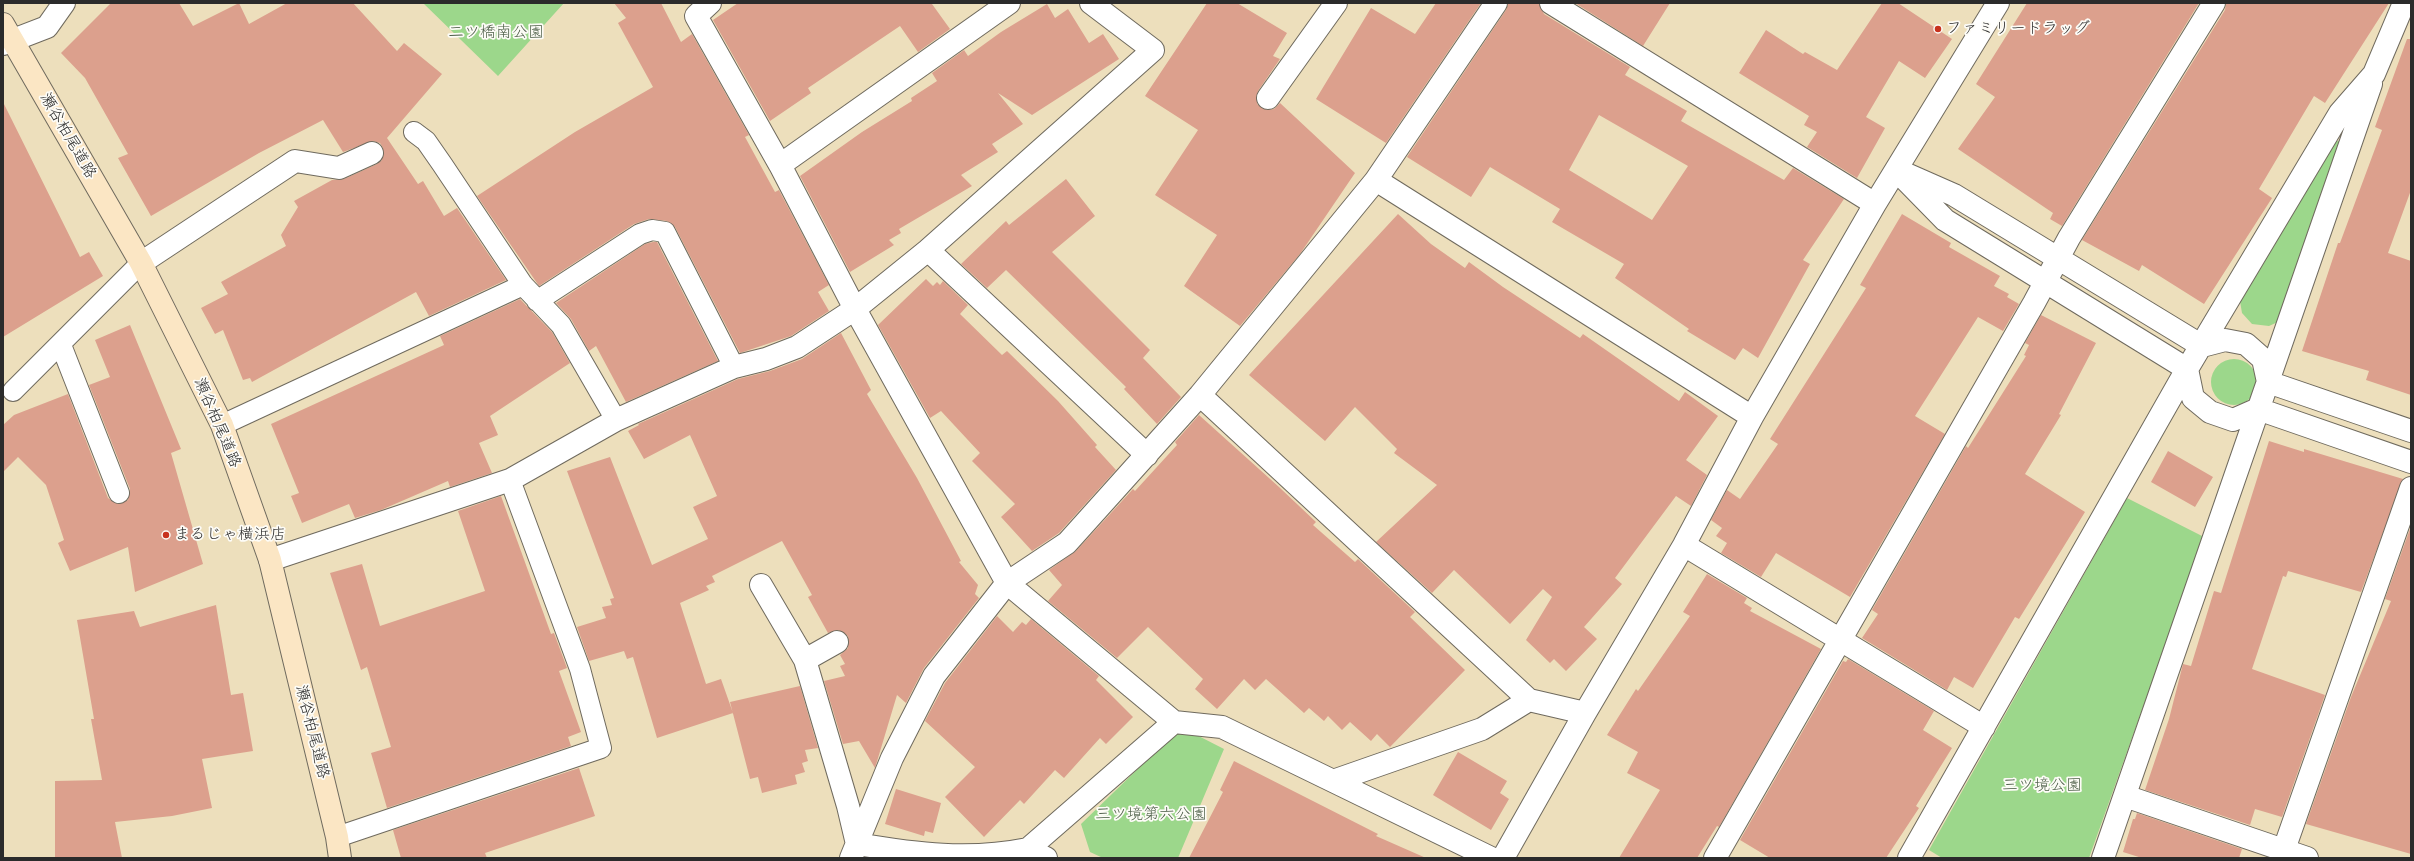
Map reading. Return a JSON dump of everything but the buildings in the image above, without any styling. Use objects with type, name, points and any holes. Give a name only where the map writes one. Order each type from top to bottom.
[{"type":"main road","name":"瀬谷柏尾道路","points":[[6,36],[141,263],[222,425],[270,560],[337,837],[340,858]]},
{"type":"street","points":[[6,36],[48,27],[64,3]]},
{"type":"street","points":[[710,3],[696,16],[780,165],[855,309],[1007,583],[1174,722],[1222,727],[1491,858]]},
{"type":"street","points":[[270,560],[510,480],[616,420],[734,367],[766,359],[797,347],[855,309],[928,250],[1153,50],[1091,3]]},
{"type":"street","points":[[1268,98],[1336,3]]},
{"type":"street","points":[[854,851],[892,758],[934,676],[1007,583],[1067,543],[1200,395],[1376,180],[1496,3]]},
{"type":"street","points":[[1503,858],[1585,713],[1684,545],[1752,417],[1875,204],[1998,3]]},
{"type":"street","points":[[1715,858],[2045,283],[2069,238],[2214,3]]},
{"type":"street","points":[[2103,858],[2374,74],[2404,3]]},
{"type":"street","points":[[1553,4],[1875,204]]},
{"type":"street","points":[[780,165],[992,6]]},
{"type":"street","points":[[1909,858],[2187,369],[2340,113],[2374,74]]},
{"type":"street","points":[[141,263],[295,161],[339,168],[372,153]]},
{"type":"street","points":[[1896,170],[1954,195],[2202,346],[2225,340],[2246,344],[2263,359],[2268,382]]},
{"type":"street","points":[[1896,170],[1944,220],[2187,369],[2193,398],[2210,412],[2233,420],[2258,409],[2411,462]]},
{"type":"street","points":[[1376,180],[1752,417]]},
{"type":"street","points":[[928,250],[1147,455]]},
{"type":"street","points":[[2268,382],[2411,431]]},
{"type":"street","points":[[1200,395],[1529,700],[1585,713]]},
{"type":"street","points":[[2282,854],[2411,488]]},
{"type":"street","points":[[1684,545],[1984,727]]},
{"type":"street","points":[[761,585],[806,660],[848,806],[854,851]]},
{"type":"street","points":[[806,660],[837,642]]},
{"type":"street","points":[[1333,781],[1482,729],[1529,700]]},
{"type":"street","points":[[854,851],[938,858],[1037,854],[1174,722]]},
{"type":"street","points":[[2125,796],[2282,854],[2307,858]]},
{"type":"lane","points":[[414,132],[426,141],[522,285],[561,326],[616,420]]},
{"type":"lane","points":[[538,301],[640,234],[652,230],[665,232],[734,367]]},
{"type":"lane","points":[[13,391],[61,345],[141,263]]},
{"type":"lane","points":[[222,425],[522,285]]},
{"type":"lane","points":[[61,345],[120,493]]},
{"type":"lane","points":[[337,837],[601,748],[580,669],[510,480]]},
{"type":"green space","name":"二ツ橋南公園","points":[[423,3],[564,3],[498,76]]},
{"type":"green space","points":[[2342,140],[2280,321],[2269,326],[2252,324],[2242,313],[2240,301],[2334,142]]},
{"type":"green space","points":[[2234,359],[2247,363],[2253,369],[2257,382],[2253,395],[2247,401],[2234,405],[2221,401],[2215,395],[2211,382],[2215,369],[2221,363]]},
{"type":"green space","name":"三ツ境公園","points":[[2127,498],[2204,537],[2089,858],[1942,858],[1929,850]]},
{"type":"green space","name":"三ツ境第六公園","points":[[1181,727],[1224,749],[1178,858],[1103,858],[1090,852],[1081,824]]},
{"type":"place","name":"ファミリードラッグ","points":[[1938,29]]},
{"type":"place","name":"まるじゃ横浜店","points":[[166,535]]}]
